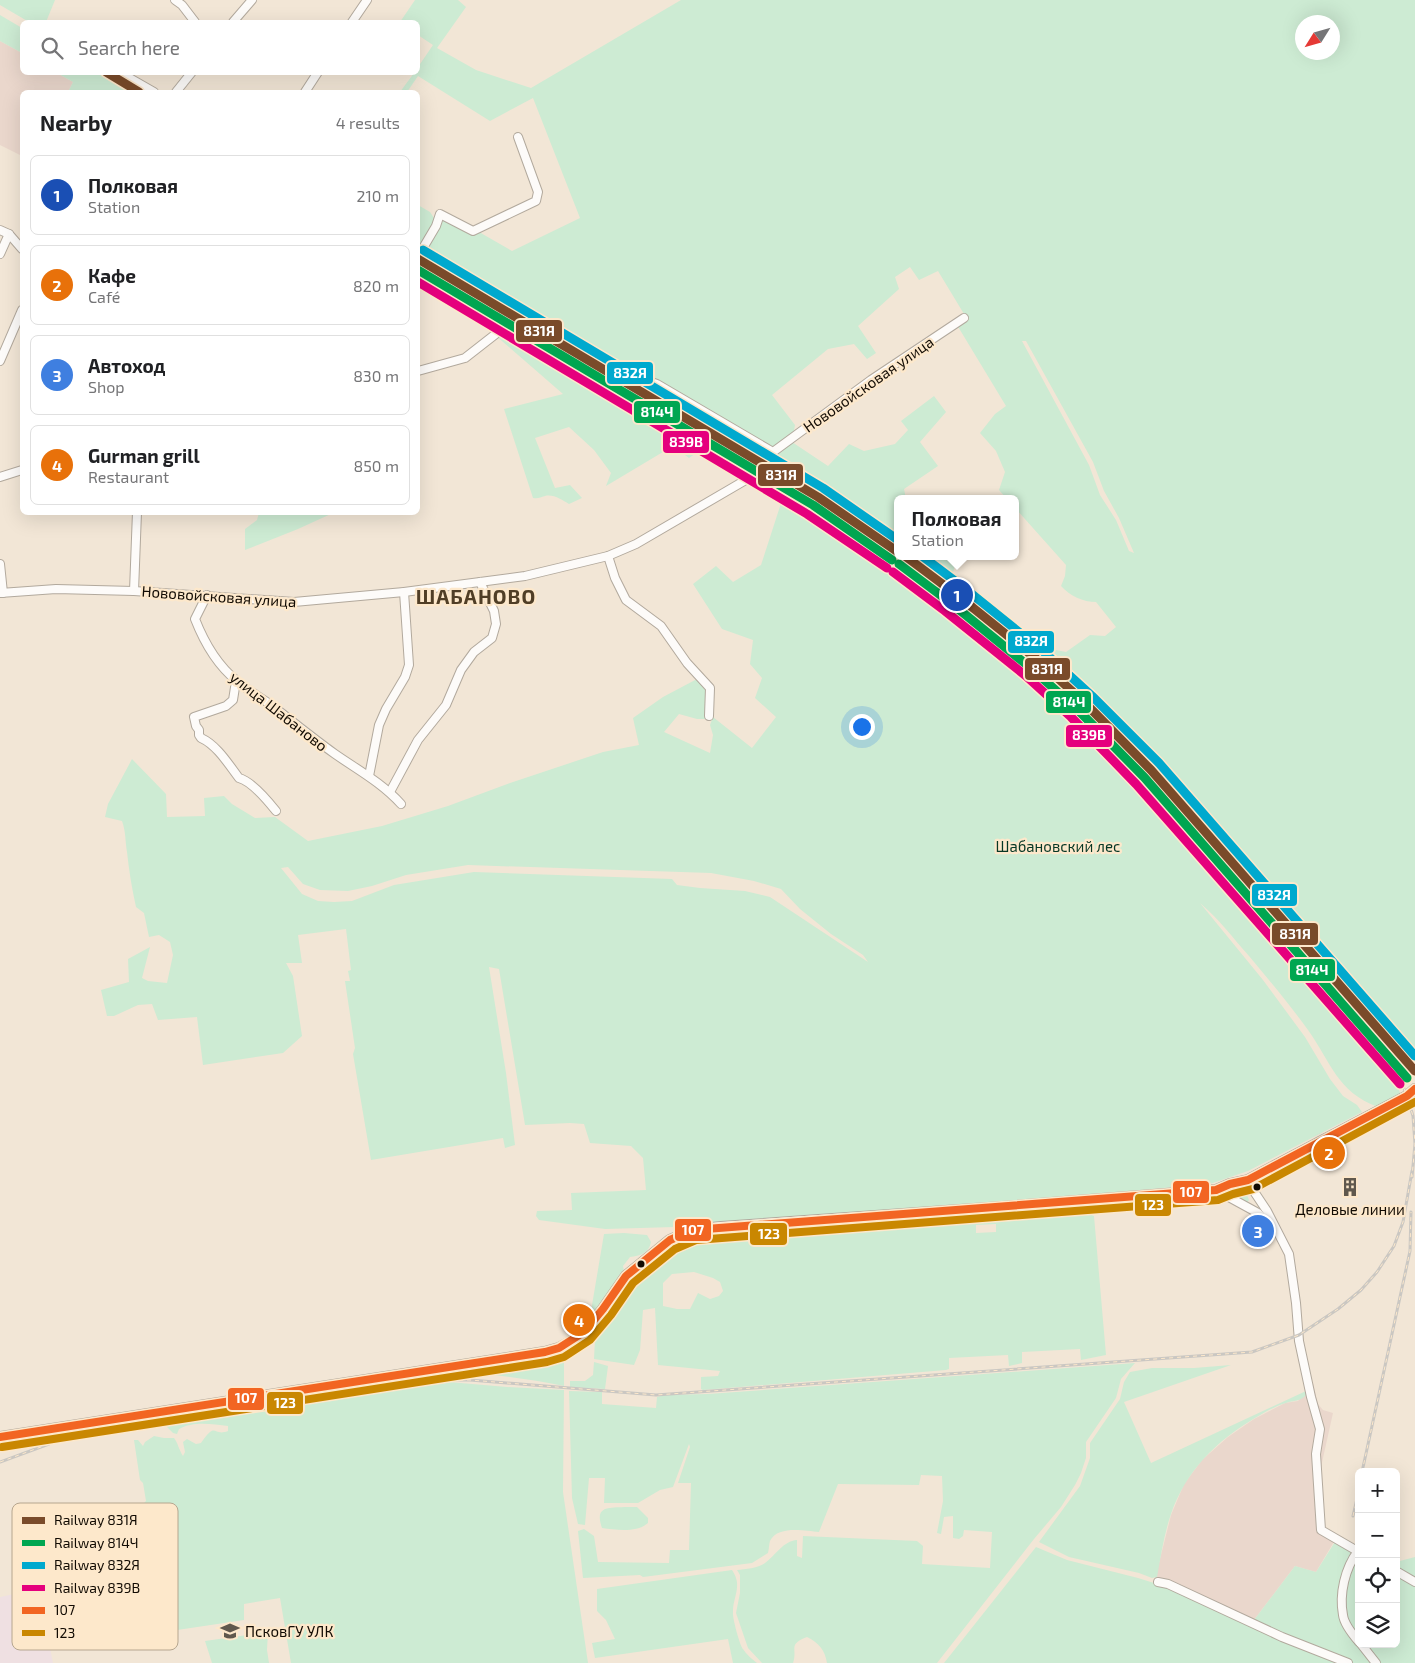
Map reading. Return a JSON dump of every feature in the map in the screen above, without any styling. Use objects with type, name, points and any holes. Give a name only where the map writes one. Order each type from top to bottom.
[{"type":"main road","points":[[0,1437],[559,1348],[584,1332],[626,1276],[643,1261],[670,1240],[693,1230],[1216,1190],[1230,1184],[1248,1180],[1407,1096],[1415,1089]]},
{"type":"street","points":[[175,0],[182,5],[193,20]]},
{"type":"street","points":[[235,20],[252,0]]},
{"type":"street","points":[[353,20],[368,0]]},
{"type":"street","points":[[124,75],[150,90]]},
{"type":"street","points":[[178,90],[190,75]]},
{"type":"street","points":[[306,90],[316,75]]},
{"type":"street","name":"Нововойсковая улица","points":[[518,137],[538,192],[536,201],[474,231],[440,214],[436,226],[423,248],[427,256],[509,308],[602,362],[657,384],[773,452],[871,380],[964,318]]},
{"type":"street","points":[[0,230],[9,234],[20,247]]},
{"type":"street","points":[[0,254],[9,234]]},
{"type":"street","points":[[0,361],[20,315]]},
{"type":"street","points":[[420,370],[465,358],[497,333]]},
{"type":"street","points":[[0,477],[20,471]]},
{"type":"street","name":"Нововойсковая улица","points":[[2,593],[56,589],[134,591],[294,602],[404,592],[526,576],[608,556],[636,544],[744,481]]},
{"type":"street","points":[[134,591],[137,515]]},
{"type":"street","points":[[608,556],[615,578],[626,600],[661,626],[687,663],[710,688],[709,716]]},
{"type":"street","points":[[0,564],[2,593]]},
{"type":"street","points":[[390,792],[418,740],[446,705],[460,670],[474,652],[492,638],[496,624],[494,611],[480,582]]},
{"type":"street","points":[[369,776],[379,725],[405,677],[409,665],[404,592]]},
{"type":"street","name":"улица Шабаново","points":[[207,595],[195,618],[200,632],[217,661],[236,681],[270,704],[334,753],[369,776],[390,792],[401,804]]},
{"type":"street","points":[[236,681],[233,700],[226,706],[194,717],[201,738],[207,741],[223,757],[239,778],[246,780],[276,811]]},
{"type":"street","points":[[1248,1180],[1267,1211],[1288,1254],[1300,1341],[1311,1397],[1320,1428],[1316,1454],[1321,1530],[1355,1549]]},
{"type":"street","points":[[1216,1190],[1258,1212],[1280,1236]]},
{"type":"street","points":[[1248,1208],[1253,1200],[1254,1192]]},
{"type":"street","points":[[1355,1554],[1351,1559],[1342,1592],[1343,1616],[1355,1637]]},
{"type":"street","points":[[1400,1573],[1415,1582]]},
{"type":"street","points":[[1158,1582],[1168,1584],[1282,1637],[1348,1663]]},
{"type":"street","points":[[1364,1648],[1374,1662]]},
{"type":"shaded area","points":[[0,41],[20,52],[20,75],[61,75],[73,82],[69,90],[20,90],[20,155],[0,145]]},
{"type":"shaded area","points":[[1313,1383],[1318,1404],[1323,1410],[1333,1413],[1321,1467],[1324,1528],[1338,1535],[1316,1572],[1295,1566],[1254,1620],[1154,1583],[1171,1515],[1184,1484],[1202,1460],[1228,1437],[1254,1419],[1285,1403],[1298,1401]]},
{"type":"shaded area","points":[[12,1595],[12,1650],[50,1650],[53,1663],[0,1663],[0,1597]]},
{"type":"green space","points":[[0,0],[55,0],[47,20],[26,20],[0,5]]},
{"type":"green space","points":[[415,0],[458,0],[466,7],[437,48],[476,70],[531,88],[681,0],[1415,0],[1415,1066],[1291,923],[1128,742],[1038,657],[975,605],[914,560],[957,560],[951,579],[1034,646],[1037,637],[1051,649],[1066,652],[1090,635],[1105,636],[1116,627],[1096,602],[1077,598],[1061,586],[1065,576],[1066,565],[1019,512],[1019,495],[1003,495],[999,490],[1005,472],[996,451],[980,433],[995,414],[1006,406],[957,325],[964,314],[938,271],[919,280],[910,267],[895,277],[899,289],[858,326],[876,353],[867,359],[854,344],[828,349],[772,395],[795,425],[792,442],[828,466],[849,444],[864,451],[895,444],[908,430],[901,421],[934,396],[946,412],[920,442],[938,466],[904,489],[905,495],[894,495],[894,546],[819,494],[618,374],[657,386],[772,448],[649,377],[620,368],[617,374],[420,256],[420,206],[430,212],[436,221],[442,218],[479,232],[512,251],[580,218],[533,98],[490,121],[418,76],[408,90],[401,90],[413,75],[420,75],[420,64],[433,45],[420,36],[420,20],[401,20]],"holes":[[[1022,341],[1026,341],[1093,462],[1104,491],[1119,518],[1134,553],[1129,551],[1116,520],[1100,495],[1089,465]]]},
{"type":"green space","points":[[0,15],[20,27],[20,52],[0,41]]},
{"type":"green space","points":[[61,75],[103,75],[130,90],[69,90],[73,82]]},
{"type":"green space","name":"Шабановский лес","points":[[420,263],[662,409],[704,439],[866,542],[931,588],[985,630],[1055,690],[1141,778],[1197,844],[1199,843],[1273,919],[1360,1016],[1385,1057],[1401,1095],[1378,1107],[1364,1101],[1353,1093],[1336,1075],[1308,1030],[1287,1002],[1226,929],[1200,903],[1263,980],[1305,1037],[1330,1079],[1343,1096],[1357,1105],[1362,1112],[1248,1171],[1210,1184],[675,1227],[605,1229],[539,1220],[536,1216],[537,1211],[572,1210],[571,1193],[646,1190],[643,1158],[631,1146],[590,1143],[584,1124],[525,1125],[499,969],[489,967],[506,1073],[515,1145],[505,1148],[503,1138],[371,1160],[353,1054],[355,1048],[345,981],[350,981],[348,971],[351,970],[346,929],[298,935],[302,963],[286,963],[293,976],[302,1036],[283,1053],[203,1065],[197,1017],[158,1020],[152,1004],[138,1005],[114,1016],[107,1016],[101,990],[129,982],[128,959],[150,947],[142,978],[148,981],[167,983],[173,955],[170,942],[159,935],[149,937],[144,913],[136,907],[122,821],[105,817],[108,804],[132,759],[166,794],[167,817],[205,816],[204,798],[224,796],[232,804],[255,818],[275,817],[308,841],[382,826],[448,806],[603,752],[639,745],[633,718],[663,697],[697,679],[707,691],[705,719],[697,719],[679,714],[664,732],[710,753],[713,735],[710,725],[713,717],[752,748],[776,717],[755,698],[762,678],[750,664],[753,640],[722,629],[693,584],[716,566],[733,582],[761,565],[784,494],[709,444],[689,458],[673,446],[606,486],[611,473],[594,450],[569,427],[535,438],[555,488],[570,485],[582,498],[569,504],[552,496],[533,498],[504,409],[563,394],[488,329],[420,288]],"holes":[[[468,865],[711,873],[754,881],[781,889],[800,909],[831,934],[863,955],[868,962],[770,897],[745,891],[677,885],[672,879],[474,872],[394,885],[352,901],[334,902],[318,901],[302,894],[281,868],[288,867],[303,884],[320,890],[348,891],[372,886],[406,875]]]},
{"type":"green space","points":[[258,515],[329,515],[245,550],[245,529],[257,520]]},
{"type":"green space","points":[[1238,1188],[1246,1194],[1249,1200],[1247,1203],[1235,1199],[1232,1194]]},
{"type":"green space","points":[[1075,1209],[1094,1216],[1106,1355],[1081,1360],[1080,1349],[1022,1352],[1022,1363],[1009,1366],[1008,1355],[949,1358],[949,1369],[946,1370],[703,1390],[701,1389],[701,1377],[718,1376],[720,1371],[658,1365],[655,1308],[643,1310],[640,1350],[634,1365],[594,1359],[595,1339],[592,1332],[599,1328],[614,1301],[624,1290],[631,1278],[683,1239],[696,1234]],"holes":[[[996,1224],[996,1232],[976,1233],[976,1225]],[[694,1272],[720,1282],[723,1291],[719,1296],[710,1299],[698,1293],[690,1309],[663,1306],[663,1283],[672,1274]]]},
{"type":"green space","points":[[604,1234],[647,1235],[651,1242],[650,1246],[644,1253],[630,1257],[623,1266],[624,1271],[616,1280],[615,1285],[597,1313],[591,1311]]},
{"type":"green space","points":[[549,1355],[564,1359],[564,1386],[505,1376],[446,1372]]},
{"type":"green space","points":[[594,1362],[608,1366],[605,1389],[570,1387],[570,1381],[585,1381],[593,1375]]},
{"type":"green space","points":[[1135,1363],[1121,1379],[1116,1398],[1086,1442],[1086,1458],[1081,1473],[1061,1507],[937,1663],[827,1663],[821,1647],[807,1637],[795,1645],[793,1663],[762,1663],[748,1648],[736,1613],[740,1593],[740,1575],[737,1570],[762,1565],[788,1543],[797,1540],[797,1556],[802,1558],[803,1536],[917,1541],[923,1546],[922,1564],[990,1568],[992,1532],[964,1530],[963,1536],[959,1539],[953,1538],[953,1516],[944,1517],[941,1534],[937,1533],[943,1501],[942,1476],[921,1475],[919,1485],[838,1484],[819,1532],[792,1530],[779,1533],[770,1541],[768,1553],[752,1563],[643,1577],[640,1575],[583,1578],[578,1531],[584,1529],[594,1536],[598,1562],[669,1563],[670,1550],[689,1550],[691,1483],[678,1483],[690,1447],[689,1444],[673,1487],[660,1490],[638,1503],[604,1503],[605,1478],[589,1478],[585,1525],[578,1524],[572,1498],[569,1391],[602,1392],[602,1404],[656,1408],[657,1397],[664,1395],[708,1394]]},
{"type":"green space","points":[[1231,1365],[1124,1402],[1151,1463],[1306,1391],[1306,1395],[1301,1399],[1282,1404],[1241,1427],[1204,1458],[1177,1498],[1165,1537],[1157,1577],[1152,1578],[1139,1573],[1069,1557],[1039,1542],[1080,1486],[1090,1458],[1090,1443],[1120,1399],[1124,1382],[1130,1372],[1152,1368],[1194,1368]]},
{"type":"green space","points":[[449,1382],[564,1390],[563,1492],[588,1663],[291,1663],[280,1598],[244,1604],[244,1620],[178,1630],[178,1503],[144,1503],[146,1501],[143,1483],[140,1480],[134,1440],[138,1440],[143,1446],[145,1442],[154,1436],[174,1438],[183,1456],[185,1452],[183,1442],[187,1439],[196,1444],[201,1443],[210,1432],[228,1431],[228,1426],[216,1424],[190,1425],[179,1429],[177,1434],[173,1433],[165,1425],[310,1403],[414,1384]]},
{"type":"green space","points":[[637,1507],[648,1518],[648,1523],[632,1530],[602,1528],[600,1515],[605,1509]]},
{"type":"green space","points":[[1338,1537],[1355,1544],[1355,1648],[1400,1648],[1400,1561],[1415,1557],[1415,1663],[944,1663],[1036,1547],[1067,1560],[1154,1583],[1169,1584],[1254,1620],[1295,1566],[1316,1572]]},
{"type":"green space","points":[[732,1570],[737,1581],[737,1591],[733,1606],[736,1631],[743,1649],[757,1663],[733,1663],[728,1639],[595,1658],[592,1643],[615,1639],[606,1620],[597,1611],[597,1589]]},
{"type":"green space","points":[[268,1632],[267,1650],[269,1663],[212,1663],[205,1641]]},
{"type":"railway","points":[[1275,917],[1375,1032],[1390,1054],[1413,1116],[1415,1144],[1412,1177]]},
{"type":"railway","points":[[0,1446],[415,1382],[470,1380],[656,1395],[1252,1352],[1299,1335],[1338,1309],[1361,1290],[1377,1272],[1394,1246],[1403,1222],[1412,1171]]},
{"type":"railway","points":[[1363,1468],[1410,1251],[1411,1212]]},
{"type":"railway","points":[[0,1462],[49,1444]]},
{"type":"railway","points":[[1353,1516],[1355,1507]]},
{"type":"rail line","name":"831Я","points":[[111,75],[136,90]]},
{"type":"rail line","name":"832Я","points":[[423,250],[823,488],[894,537]]},
{"type":"rail line","name":"831Я","points":[[420,260],[818,497],[894,549]]},
{"type":"rail line","name":"814Ч","points":[[420,271],[813,505],[892,560]]},
{"type":"rail line","name":"839В","points":[[420,283],[807,514],[887,568]]},
{"type":"rail line","name":"831Я","points":[[910,560],[1039,661],[1085,703],[1151,770],[1415,1071]]},
{"type":"rail line","name":"832Я","points":[[927,560],[1045,653],[1092,696],[1159,763],[1415,1056]]},
{"type":"rail line","name":"814Ч","points":[[899,564],[951,603],[1032,669],[1078,710],[1144,777],[1407,1078]]},
{"type":"rail line","name":"839В","points":[[893,572],[1026,676],[1071,717],[1136,784],[1400,1084]]},
{"type":"transit line","name":"107","points":[[0,1437],[545,1352],[559,1348],[584,1332],[626,1276],[670,1240],[693,1230],[1216,1190],[1230,1184],[1248,1180],[1407,1096],[1415,1089]]},
{"type":"transit line","name":"123","points":[[2,1447],[547,1362],[564,1357],[590,1340],[611,1315],[633,1283],[675,1249],[696,1240],[1218,1200],[1253,1189],[1415,1102]]},
{"type":"place","name":"Полковая","points":[[957,595]]},
{"type":"place","name":"Кафе","points":[[1329,1153]]},
{"type":"place","name":"Деловые линии","points":[[1350,1187]]},
{"type":"place","name":"Автоход","points":[[1258,1231]]},
{"type":"place","name":"Gurman grill","points":[[579,1320]]},
{"type":"place","name":"ПсковГУ УЛК","points":[[230,1631]]},
{"type":"district","name":"ШАБАНОВО","points":[[476,596]]}]
